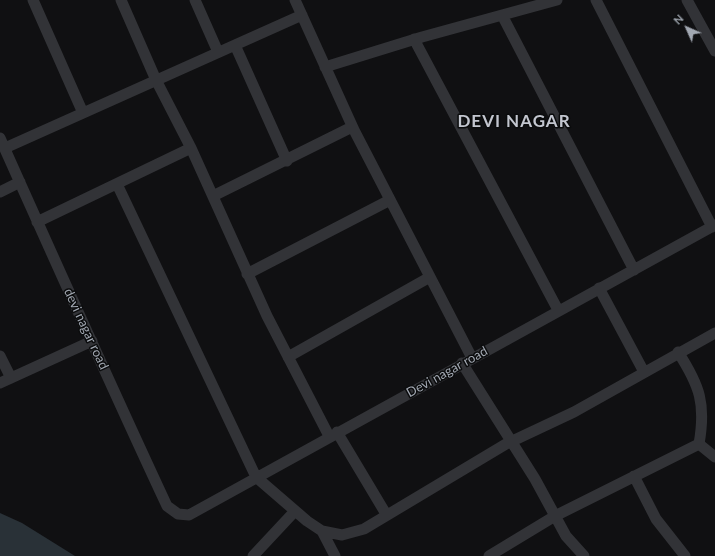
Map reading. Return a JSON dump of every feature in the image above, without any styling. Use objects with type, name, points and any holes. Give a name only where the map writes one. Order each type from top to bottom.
[{"type":"street","points":[[33,0],[83,113]]},
{"type":"street","points":[[121,0],[156,80],[191,148],[247,274],[288,357],[333,434],[386,514]]},
{"type":"street","points":[[195,0],[218,52]]},
{"type":"street","points":[[295,0],[352,127],[430,277],[467,361],[511,442],[535,479],[566,536],[584,556]]},
{"type":"street","points":[[325,67],[414,39],[557,0]]},
{"type":"street","points":[[596,0],[713,226]]},
{"type":"street","points":[[687,0],[715,51]]},
{"type":"street","points":[[2,143],[83,113],[302,15]]},
{"type":"street","points":[[502,15],[634,270]]},
{"type":"street","points":[[414,39],[558,310]]},
{"type":"street","points":[[235,45],[286,161]]},
{"type":"street","points":[[213,196],[352,127]]},
{"type":"street","name":"devi nagar road","points":[[2,143],[167,506],[178,514]]},
{"type":"street","points":[[37,222],[191,148]]},
{"type":"street","points":[[0,192],[20,182]]},
{"type":"street","points":[[116,184],[256,477],[295,511],[322,531],[342,535],[364,529],[386,514],[511,442],[574,412],[678,352],[715,333]]},
{"type":"street","points":[[247,274],[390,200]]},
{"type":"street","name":"Devi nagar road","points":[[178,514],[189,515],[333,434],[713,226]]},
{"type":"street","points":[[288,357],[430,277]]},
{"type":"street","points":[[599,288],[644,372]]},
{"type":"street","points":[[0,383],[92,341]]},
{"type":"street","points":[[678,352],[698,388],[703,421],[699,444]]},
{"type":"street","points":[[0,356],[11,378]]},
{"type":"street","points":[[699,444],[715,457]]},
{"type":"street","points":[[490,556],[556,516],[699,444]]},
{"type":"street","points":[[634,476],[656,519],[685,556]]},
{"type":"street","points":[[253,556],[295,511]]},
{"type":"street","points":[[322,531],[335,556]]},
{"type":"shaded area","points":[[0,513],[22,523],[75,556],[0,556]]},
{"type":"district","name":"DEVI NAGAR","points":[[514,122]]}]
